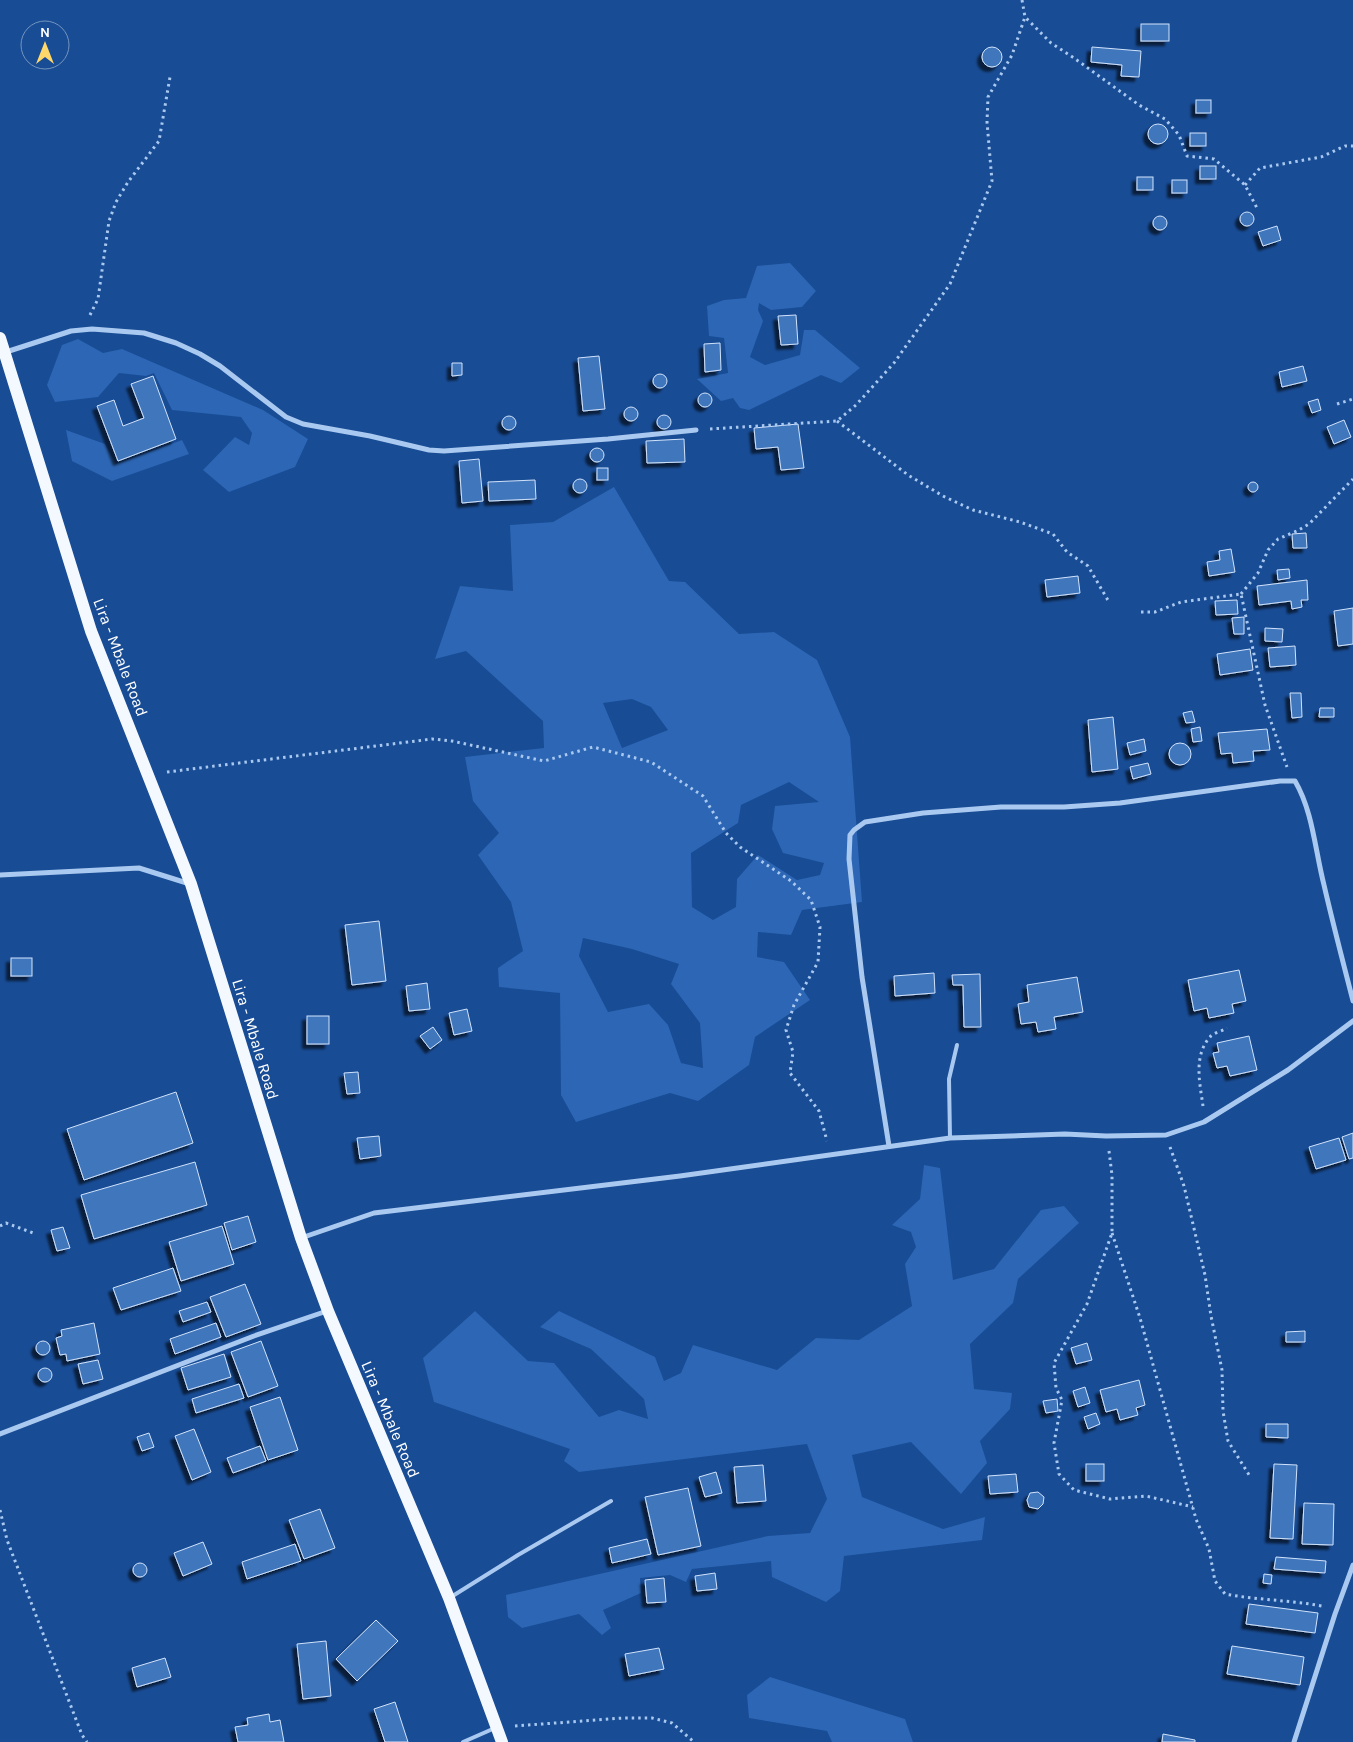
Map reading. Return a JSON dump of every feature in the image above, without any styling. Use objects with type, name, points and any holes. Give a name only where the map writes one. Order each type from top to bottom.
[{"type":"main road","name":"Lira - Mbale Road","points":[[0,338],[91,631],[191,884],[301,1238],[328,1311],[449,1598],[502,1742]]},
{"type":"street","points":[[5,352],[71,331],[92,329],[144,333],[176,343],[200,354],[220,366],[286,417],[303,424],[370,436],[430,450],[444,451],[598,440],[696,430]]},
{"type":"street","points":[[889,1146],[862,977],[849,859],[850,835],[865,822],[923,813],[1001,807],[1064,807],[1120,803],[1287,780],[1295,781],[1307,808],[1353,1001]]},
{"type":"street","points":[[0,875],[139,868],[191,884]]},
{"type":"street","points":[[301,1238],[374,1213],[680,1176],[950,1138],[1065,1134],[1106,1136],[1166,1135],[1204,1122],[1288,1070],[1353,1021]]},
{"type":"street","points":[[0,1434],[254,1336],[328,1311]]},
{"type":"street","points":[[1294,1742],[1335,1614],[1353,1565]]},
{"type":"lane","points":[[950,1138],[949,1079],[957,1045]]},
{"type":"lane","points":[[449,1598],[611,1502]]},
{"type":"lane","points":[[462,1742],[497,1727]]},
{"type":"path","points":[[696,430],[837,421],[856,405],[894,363],[950,284],[992,181],[987,122],[988,97],[1012,55],[1025,17],[1022,0]]},
{"type":"path","points":[[1025,17],[1051,43],[1139,105],[1165,119],[1179,135],[1187,156],[1214,159],[1245,185],[1258,210]]},
{"type":"path","points":[[71,331],[88,320],[98,299],[110,221],[116,202],[128,182],[159,141],[170,77]]},
{"type":"path","points":[[1245,185],[1260,168],[1321,157],[1345,146],[1353,146]]},
{"type":"path","points":[[1337,404],[1353,400]]},
{"type":"path","points":[[837,421],[908,475],[943,496],[973,510],[1020,522],[1052,534],[1067,552],[1088,566],[1109,602]]},
{"type":"path","points":[[1141,612],[1155,612],[1181,602],[1241,594],[1258,573],[1268,550],[1278,539],[1309,524],[1353,479]]},
{"type":"path","points":[[1241,594],[1265,705],[1287,767],[1295,781]]},
{"type":"path","points":[[149,774],[432,739],[452,741],[544,761],[593,746],[651,762],[703,796],[726,833],[740,847],[791,881],[811,900],[820,927],[818,962],[794,1005],[786,1030],[793,1052],[790,1073],[819,1111],[831,1154]]},
{"type":"path","points":[[1204,1122],[1199,1073],[1200,1058],[1210,1036],[1227,1028]]},
{"type":"path","points":[[1166,1135],[1184,1186],[1205,1275],[1222,1370],[1223,1411],[1228,1441],[1251,1478]]},
{"type":"path","points":[[1106,1136],[1112,1175],[1112,1233],[1140,1318],[1196,1520],[1209,1549],[1215,1581],[1225,1594],[1256,1599],[1288,1600],[1323,1606],[1335,1614]]},
{"type":"path","points":[[0,1226],[6,1223],[36,1234]]},
{"type":"path","points":[[1112,1233],[1087,1304],[1054,1363],[1056,1388],[1062,1400],[1054,1443],[1059,1474],[1074,1490],[1110,1499],[1146,1496],[1193,1507]]},
{"type":"path","points":[[0,1510],[7,1540],[82,1735],[87,1742]]},
{"type":"path","points":[[497,1727],[623,1718],[652,1718],[672,1723],[694,1742]]},
{"type":"shaded area","points":[[790,263],[816,291],[802,307],[771,310],[759,303],[758,310],[763,321],[750,357],[765,365],[800,355],[804,330],[815,330],[860,368],[841,383],[821,375],[749,410],[740,408],[733,398],[721,401],[697,379],[728,373],[724,338],[709,336],[707,306],[724,300],[746,298],[757,266]]},
{"type":"shaded area","points":[[78,339],[103,353],[122,349],[263,410],[308,439],[295,467],[229,492],[203,470],[235,437],[249,445],[252,433],[241,417],[172,410],[154,373],[146,376],[119,373],[98,397],[55,402],[47,385],[62,345]]},
{"type":"shaded area","points":[[66,430],[105,444],[116,464],[182,440],[189,454],[112,481],[72,461]]},
{"type":"shaded area","points":[[614,487],[669,581],[685,582],[739,634],[774,632],[817,660],[850,737],[862,902],[802,910],[791,935],[758,932],[757,957],[784,962],[810,1000],[755,1037],[749,1065],[698,1101],[670,1093],[576,1122],[561,1095],[560,993],[499,987],[498,968],[523,951],[511,902],[478,855],[499,833],[473,801],[465,757],[544,748],[543,721],[466,651],[435,659],[460,586],[513,591],[510,525],[553,522]],"holes":[[[632,699],[651,707],[668,730],[622,748],[603,703]],[[789,782],[819,802],[775,806],[772,829],[783,853],[824,863],[820,875],[797,880],[758,855],[737,879],[736,907],[713,920],[692,907],[691,853],[738,823],[741,805]],[[583,938],[632,949],[679,964],[671,984],[700,1023],[703,1068],[681,1063],[668,1025],[649,1004],[608,1012],[579,956]]]},
{"type":"shaded area","points":[[924,1165],[940,1168],[953,1280],[994,1269],[1041,1210],[1064,1206],[1079,1223],[1018,1279],[1013,1303],[970,1344],[974,1389],[1012,1393],[1010,1409],[980,1441],[987,1463],[961,1494],[911,1442],[852,1455],[862,1497],[943,1529],[985,1517],[982,1540],[844,1556],[840,1591],[826,1602],[772,1577],[771,1561],[692,1569],[686,1582],[670,1575],[640,1578],[641,1593],[603,1610],[611,1628],[602,1635],[579,1614],[522,1628],[508,1617],[506,1595],[768,1536],[810,1533],[827,1499],[807,1444],[579,1472],[564,1461],[570,1449],[434,1402],[423,1358],[475,1311],[528,1361],[554,1363],[599,1417],[619,1410],[648,1419],[644,1399],[591,1349],[540,1327],[559,1311],[655,1357],[664,1381],[681,1373],[693,1345],[777,1370],[816,1338],[859,1340],[912,1306],[905,1264],[916,1247],[911,1232],[892,1225],[920,1199]]},
{"type":"shaded area","points":[[770,1677],[905,1719],[913,1742],[832,1742],[827,1731],[749,1718],[747,1695]]},
{"type":"building","points":[[1141,24],[1169,24],[1169,41],[1141,41]]},
{"type":"building","points":[[992,47],[999,50],[1002,57],[999,64],[992,67],[985,64],[982,57],[985,50]]},
{"type":"building","points":[[1092,47],[1141,51],[1139,77],[1121,76],[1122,65],[1091,62]]},
{"type":"building","points":[[1196,100],[1211,100],[1211,113],[1196,113]]},
{"type":"building","points":[[1158,124],[1165,127],[1168,134],[1165,141],[1158,144],[1151,141],[1148,134],[1151,127]]},
{"type":"building","points":[[1190,133],[1206,133],[1206,146],[1190,146]]},
{"type":"building","points":[[1200,166],[1216,166],[1216,179],[1200,179]]},
{"type":"building","points":[[1137,177],[1153,177],[1153,190],[1137,190]]},
{"type":"building","points":[[1172,180],[1187,180],[1187,193],[1172,193]]},
{"type":"building","points":[[1247,212],[1252,214],[1254,219],[1252,224],[1247,226],[1242,224],[1240,219],[1242,214]]},
{"type":"building","points":[[1160,216],[1165,218],[1167,223],[1165,228],[1160,230],[1155,228],[1153,223],[1155,218]]},
{"type":"building","points":[[1277,226],[1281,240],[1263,246],[1258,232]]},
{"type":"building","points":[[796,315],[798,344],[781,345],[778,316]]},
{"type":"building","points":[[720,343],[721,370],[705,372],[704,344]]},
{"type":"building","points":[[599,356],[605,409],[583,411],[578,358]]},
{"type":"building","points":[[452,363],[462,363],[462,375],[452,376]]},
{"type":"building","points":[[1303,366],[1307,381],[1282,387],[1279,372]]},
{"type":"building","points":[[657,374],[663,374],[667,381],[663,388],[657,388],[653,384],[653,378]]},
{"type":"building","points":[[153,376],[176,439],[118,461],[97,406],[114,400],[123,426],[144,418],[131,384]]},
{"type":"building","points":[[702,393],[708,393],[712,400],[708,407],[702,407],[698,403],[698,397]]},
{"type":"building","points":[[1318,399],[1321,410],[1312,413],[1308,402]]},
{"type":"building","points":[[628,407],[634,407],[638,414],[634,421],[628,421],[624,417],[624,411]]},
{"type":"building","points":[[661,415],[667,415],[671,422],[667,429],[661,429],[657,425],[657,419]]},
{"type":"building","points":[[506,416],[512,416],[516,423],[512,430],[506,430],[502,426],[502,420]]},
{"type":"building","points":[[1344,420],[1351,437],[1334,444],[1327,427]]},
{"type":"building","points":[[798,424],[804,468],[781,470],[778,447],[756,449],[754,428]]},
{"type":"building","points":[[684,439],[685,462],[647,463],[646,441]]},
{"type":"building","points":[[594,448],[600,448],[604,455],[600,462],[594,462],[590,458],[590,452]]},
{"type":"building","points":[[479,459],[483,501],[462,503],[459,461]]},
{"type":"building","points":[[597,468],[608,468],[608,480],[597,480]]},
{"type":"building","points":[[577,479],[583,479],[587,486],[583,493],[577,493],[573,489],[573,483]]},
{"type":"building","points":[[535,480],[536,499],[489,501],[488,482]]},
{"type":"building","points":[[1251,482],[1255,482],[1258,487],[1257,491],[1251,492],[1248,489],[1248,485]]},
{"type":"building","points":[[1306,533],[1307,548],[1293,548],[1292,534]]},
{"type":"building","points":[[1231,549],[1235,572],[1209,576],[1207,562],[1220,560],[1219,551]]},
{"type":"building","points":[[1289,569],[1290,578],[1278,580],[1277,570]]},
{"type":"building","points":[[1078,576],[1080,593],[1047,597],[1045,580]]},
{"type":"building","points":[[1307,580],[1308,600],[1301,600],[1302,607],[1292,609],[1291,601],[1259,605],[1257,586]]},
{"type":"building","points":[[1237,600],[1238,614],[1216,615],[1215,601]]},
{"type":"building","points":[[1353,608],[1353,644],[1338,646],[1334,611]]},
{"type":"building","points":[[1244,617],[1244,634],[1234,634],[1232,618]]},
{"type":"building","points":[[1265,628],[1283,629],[1282,642],[1265,641]]},
{"type":"building","points":[[1295,646],[1296,665],[1270,667],[1268,648]]},
{"type":"building","points":[[1250,649],[1253,670],[1220,675],[1217,654]]},
{"type":"building","points":[[1290,693],[1301,693],[1302,717],[1292,718]]},
{"type":"building","points":[[1320,708],[1334,708],[1334,717],[1319,717]]},
{"type":"building","points":[[1192,711],[1195,722],[1186,723],[1183,713]]},
{"type":"building","points":[[1113,717],[1118,769],[1092,772],[1088,720]]},
{"type":"building","points":[[1200,727],[1202,741],[1193,742],[1191,729]]},
{"type":"building","points":[[1267,729],[1270,750],[1253,751],[1254,761],[1233,763],[1232,753],[1221,754],[1218,733]]},
{"type":"building","points":[[1144,739],[1146,751],[1130,755],[1127,743]]},
{"type":"building","points":[[1180,743],[1188,746],[1191,754],[1188,762],[1180,765],[1172,762],[1169,754],[1172,746]]},
{"type":"building","points":[[1148,763],[1151,774],[1133,779],[1130,767]]},
{"type":"building","points":[[379,921],[386,981],[352,985],[345,925]]},
{"type":"building","points":[[11,958],[32,958],[32,976],[11,976]]},
{"type":"building","points":[[1239,970],[1246,1001],[1232,1004],[1234,1013],[1209,1018],[1207,1008],[1194,1011],[1188,980]]},
{"type":"building","points":[[934,973],[935,993],[895,996],[894,976]]},
{"type":"building","points":[[980,974],[981,1027],[964,1027],[963,985],[953,985],[952,975]]},
{"type":"building","points":[[1077,977],[1083,1012],[1054,1017],[1056,1029],[1038,1032],[1036,1022],[1021,1024],[1018,1004],[1029,1002],[1027,985]]},
{"type":"building","points":[[427,983],[430,1009],[409,1011],[406,986]]},
{"type":"building","points":[[467,1009],[472,1031],[454,1035],[449,1013]]},
{"type":"building","points":[[307,1016],[329,1016],[329,1044],[307,1044]]},
{"type":"building","points":[[433,1027],[442,1040],[430,1049],[420,1036]]},
{"type":"building","points":[[1249,1036],[1257,1070],[1230,1076],[1227,1066],[1217,1068],[1213,1053],[1219,1052],[1217,1043]]},
{"type":"building","points":[[358,1072],[360,1093],[347,1094],[344,1073]]},
{"type":"building","points":[[176,1092],[193,1143],[84,1180],[67,1129]]},
{"type":"building","points":[[1353,1133],[1353,1158],[1349,1159],[1342,1137]]},
{"type":"building","points":[[379,1136],[381,1156],[360,1159],[357,1138]]},
{"type":"building","points":[[1339,1138],[1346,1160],[1316,1169],[1309,1147]]},
{"type":"building","points":[[195,1162],[207,1205],[94,1239],[81,1195]]},
{"type":"building","points":[[248,1216],[256,1242],[232,1250],[224,1223]]},
{"type":"building","points":[[222,1226],[234,1264],[181,1281],[169,1242]]},
{"type":"building","points":[[63,1227],[70,1248],[57,1251],[51,1230]]},
{"type":"building","points":[[173,1268],[181,1291],[121,1310],[113,1288]]},
{"type":"building","points":[[245,1284],[261,1324],[226,1337],[210,1297]]},
{"type":"building","points":[[207,1302],[211,1312],[183,1322],[179,1311]]},
{"type":"building","points":[[94,1323],[100,1354],[67,1361],[66,1354],[60,1355],[56,1338],[62,1336],[61,1330]]},
{"type":"building","points":[[216,1323],[221,1337],[175,1354],[170,1339]]},
{"type":"building","points":[[1305,1331],[1305,1342],[1286,1342],[1286,1332]]},
{"type":"building","points":[[40,1341],[46,1341],[50,1348],[46,1355],[40,1355],[36,1351],[36,1345]]},
{"type":"building","points":[[261,1341],[278,1386],[248,1397],[231,1352]]},
{"type":"building","points":[[1087,1343],[1092,1360],[1076,1364],[1071,1348]]},
{"type":"building","points":[[224,1354],[231,1377],[188,1390],[181,1368]]},
{"type":"building","points":[[98,1360],[103,1379],[83,1384],[78,1364]]},
{"type":"building","points":[[42,1368],[48,1368],[52,1375],[48,1382],[42,1382],[38,1378],[38,1372]]},
{"type":"building","points":[[1139,1380],[1145,1405],[1136,1408],[1138,1415],[1120,1420],[1117,1409],[1106,1412],[1100,1390]]},
{"type":"building","points":[[239,1384],[244,1398],[196,1413],[192,1399]]},
{"type":"building","points":[[1085,1387],[1090,1403],[1078,1407],[1073,1391]]},
{"type":"building","points":[[280,1397],[298,1450],[268,1460],[250,1407]]},
{"type":"building","points":[[1057,1399],[1058,1411],[1046,1413],[1043,1401]]},
{"type":"building","points":[[1096,1413],[1100,1424],[1088,1429],[1084,1417]]},
{"type":"building","points":[[1266,1424],[1288,1424],[1288,1438],[1266,1437]]},
{"type":"building","points":[[194,1429],[211,1472],[192,1480],[175,1436]]},
{"type":"building","points":[[149,1433],[154,1447],[142,1451],[137,1437]]},
{"type":"building","points":[[260,1446],[266,1461],[233,1473],[227,1458]]},
{"type":"building","points":[[1086,1464],[1104,1464],[1104,1481],[1086,1481]]},
{"type":"building","points":[[1274,1464],[1297,1465],[1293,1539],[1270,1538]]},
{"type":"building","points":[[763,1465],[766,1501],[737,1503],[734,1467]]},
{"type":"building","points":[[716,1472],[722,1493],[705,1497],[699,1477]]},
{"type":"building","points":[[1016,1474],[1018,1492],[990,1494],[988,1476]]},
{"type":"building","points":[[688,1488],[701,1546],[658,1555],[645,1497]]},
{"type":"building","points":[[1038,1492],[1044,1497],[1043,1504],[1038,1509],[1029,1507],[1027,1500],[1030,1493]]},
{"type":"building","points":[[1304,1503],[1334,1504],[1333,1545],[1302,1544]]},
{"type":"building","points":[[320,1509],[335,1548],[304,1559],[289,1520]]},
{"type":"building","points":[[647,1539],[651,1554],[612,1563],[609,1548]]},
{"type":"building","points":[[203,1542],[212,1564],[183,1576],[174,1553]]},
{"type":"building","points":[[295,1544],[301,1561],[247,1579],[242,1562]]},
{"type":"building","points":[[1276,1557],[1326,1561],[1325,1573],[1274,1569]]},
{"type":"building","points":[[137,1563],[143,1563],[147,1570],[143,1577],[137,1577],[133,1573],[133,1567]]},
{"type":"building","points":[[715,1573],[717,1589],[697,1591],[695,1576]]},
{"type":"building","points":[[1264,1574],[1272,1575],[1271,1584],[1263,1583]]},
{"type":"building","points":[[664,1578],[666,1602],[647,1603],[645,1580]]},
{"type":"building","points":[[1249,1604],[1318,1613],[1315,1633],[1246,1624]]},
{"type":"building","points":[[376,1620],[398,1641],[357,1681],[336,1659]]},
{"type":"building","points":[[326,1641],[331,1696],[303,1699],[297,1644]]},
{"type":"building","points":[[1232,1646],[1304,1657],[1300,1685],[1227,1674]]},
{"type":"building","points":[[659,1648],[664,1669],[629,1676],[625,1654]]},
{"type":"building","points":[[165,1658],[171,1677],[137,1687],[132,1668]]},
{"type":"building","points":[[395,1702],[408,1742],[385,1742],[374,1709]]},
{"type":"building","points":[[269,1714],[270,1722],[280,1720],[284,1742],[238,1742],[235,1727],[248,1725],[247,1718]]},
{"type":"building","points":[[1163,1734],[1195,1740],[1195,1742],[1162,1742]]}]
